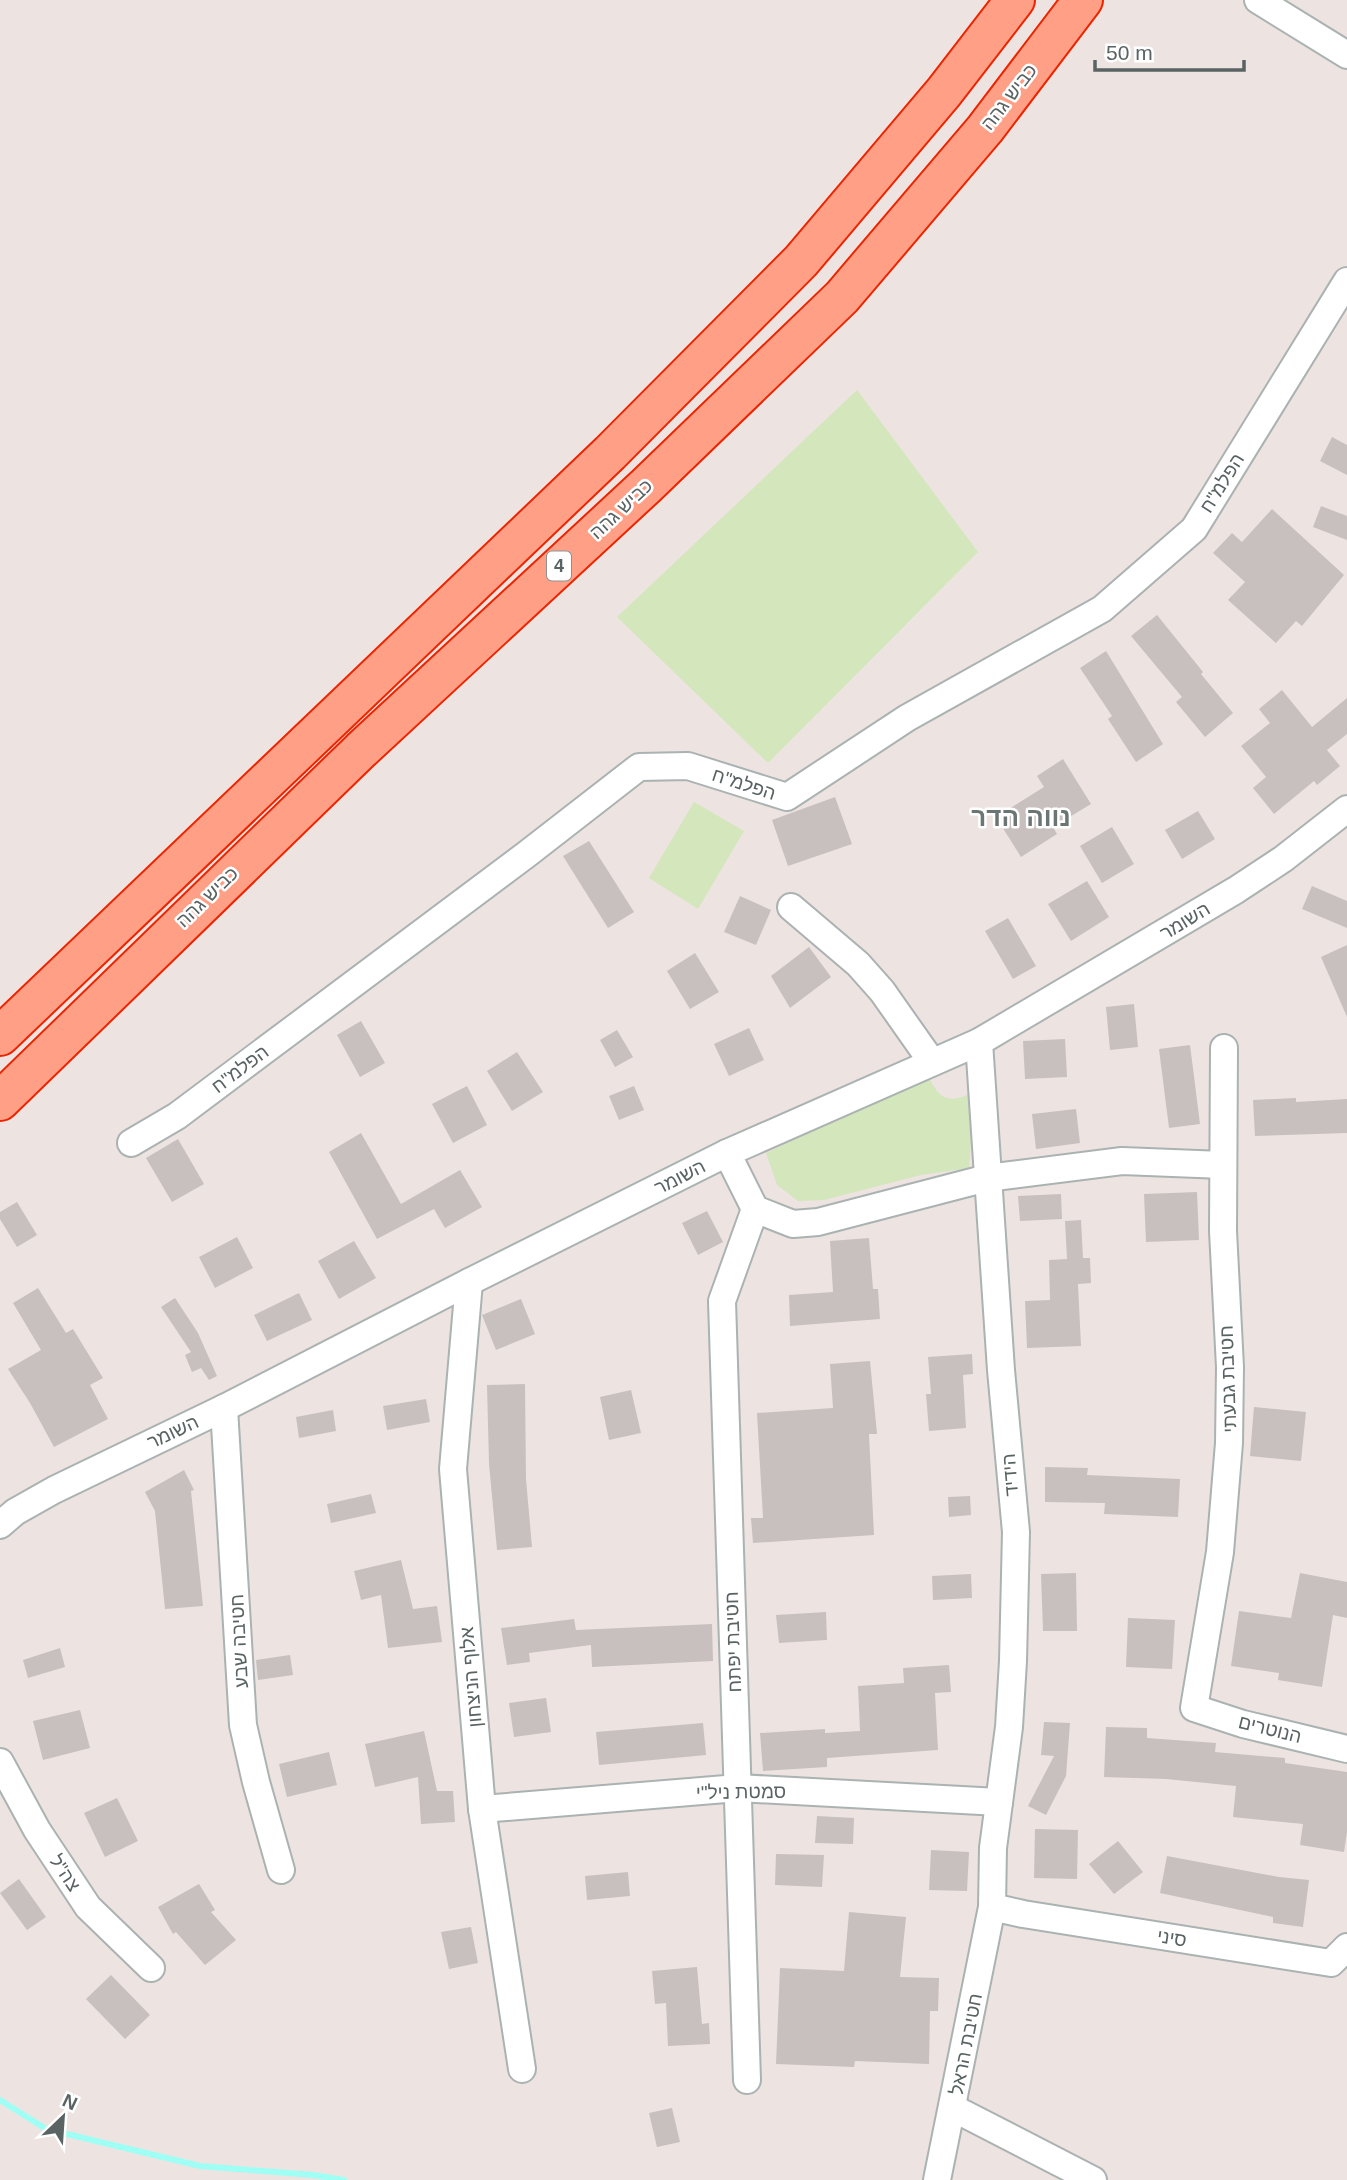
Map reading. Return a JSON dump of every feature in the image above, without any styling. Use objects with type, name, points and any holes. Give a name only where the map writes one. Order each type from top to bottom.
[{"type":"highway","name":"4","points":[[0,1036],[610,453],[801,261],[944,92],[1015,0]]},
{"type":"highway","name":"כביש גהה","points":[[0,1101],[361,750],[646,486],[842,296],[985,129],[1083,0]]},
{"type":"street","points":[[1258,0],[1347,55]]},
{"type":"street","name":"הפלמ\"ח","points":[[131,1143],[177,1116],[516,862],[639,766],[688,766],[787,797],[907,718],[1102,609],[1194,529],[1347,281]]},
{"type":"street","name":"השומר","points":[[0,1525],[15,1512],[54,1490],[224,1408],[727,1153],[979,1042],[1226,896],[1283,859],[1347,809]]},
{"type":"street","points":[[791,907],[858,964],[882,990],[932,1062]]},
{"type":"street","name":"הידיד","points":[[979,1042],[1001,1370],[1016,1532],[1009,1727],[993,1848],[992,1907]]},
{"type":"street","name":"חטיבת גבעתי","points":[[1194,1707],[1220,1552],[1229,1443],[1230,1367],[1225,1302],[1223,1165],[1224,1048]]},
{"type":"street","points":[[727,1153],[755,1209],[793,1224],[818,1222],[987,1178],[1122,1161],[1223,1165]]},
{"type":"street","name":"חטיבת יפתח","points":[[747,2080],[722,1301],[755,1209]]},
{"type":"street","name":"אלוף הניצחון","points":[[468,1282],[453,1469],[482,1809],[522,2069]]},
{"type":"street","name":"חטיבה שבע","points":[[224,1408],[243,1725],[256,1783],[281,1870]]},
{"type":"street","name":"הנוטרים","points":[[1194,1707],[1243,1724],[1347,1749]]},
{"type":"street","name":"צה\"ל","points":[[0,1762],[37,1830],[88,1907],[151,1968]]},
{"type":"street","name":"סמטת ניל\"י","points":[[482,1809],[738,1788],[999,1802]]},
{"type":"street","name":"סיני","points":[[992,1907],[1331,1963],[1347,1947]]},
{"type":"street","name":"חטיבת הראל","points":[[937,2180],[992,1907]]},
{"type":"street","points":[[953,2108],[1093,2180]]},
{"type":"green space","points":[[857,390],[978,552],[768,763],[617,617]]},
{"type":"green space","points":[[694,802],[744,831],[698,909],[649,878]]},
{"type":"green space","points":[[928,1076],[937,1091],[946,1098],[958,1098],[975,1092],[969,1168],[921,1175],[824,1200],[798,1201],[777,1185],[766,1153]]},
{"type":"building","points":[[1332,437],[1347,445],[1347,475],[1320,461]]},
{"type":"building","points":[[1321,506],[1347,516],[1347,540],[1313,527]]},
{"type":"building","points":[[1272,509],[1344,575],[1302,626],[1296,621],[1276,643],[1228,600],[1245,582],[1213,553],[1232,533],[1242,542]]},
{"type":"building","points":[[1157,615],[1233,713],[1205,737],[1176,702],[1182,697],[1131,636]]},
{"type":"building","points":[[1106,651],[1163,744],[1136,762],[1108,719],[1112,716],[1080,668]]},
{"type":"building","points":[[1282,690],[1312,727],[1347,698],[1347,734],[1327,750],[1340,766],[1317,785],[1314,781],[1274,814],[1253,788],[1266,777],[1241,746],[1270,723],[1259,709]]},
{"type":"building","points":[[1063,759],[1091,804],[1053,827],[1057,834],[1021,857],[996,817],[1044,787],[1037,776]]},
{"type":"building","points":[[835,797],[852,844],[788,866],[772,820]]},
{"type":"building","points":[[1198,811],[1215,839],[1182,859],[1165,830]]},
{"type":"building","points":[[1112,827],[1134,864],[1102,883],[1080,846]]},
{"type":"building","points":[[589,841],[634,912],[608,928],[563,856]]},
{"type":"building","points":[[1087,881],[1109,917],[1071,941],[1048,904]]},
{"type":"building","points":[[1312,886],[1347,901],[1347,928],[1302,909]]},
{"type":"building","points":[[740,896],[771,910],[756,945],[724,932]]},
{"type":"building","points":[[1008,918],[1036,966],[1013,979],[985,931]]},
{"type":"building","points":[[1347,945],[1347,1017],[1321,957]]},
{"type":"building","points":[[809,947],[831,977],[790,1008],[771,976]]},
{"type":"building","points":[[695,953],[719,992],[690,1009],[667,971]]},
{"type":"building","points":[[1134,1004],[1138,1047],[1110,1050],[1106,1007]]},
{"type":"building","points":[[361,1021],[385,1063],[360,1077],[337,1035]]},
{"type":"building","points":[[749,1028],[764,1060],[729,1076],[714,1044]]},
{"type":"building","points":[[617,1030],[633,1057],[615,1067],[600,1040]]},
{"type":"building","points":[[1065,1039],[1067,1077],[1025,1079],[1023,1041]]},
{"type":"building","points":[[1190,1045],[1200,1124],[1169,1128],[1159,1049]]},
{"type":"building","points":[[517,1052],[543,1092],[512,1111],[487,1071]]},
{"type":"building","points":[[467,1086],[487,1125],[453,1143],[432,1104]]},
{"type":"building","points":[[634,1086],[644,1110],[619,1120],[609,1096]]},
{"type":"building","points":[[1296,1098],[1296,1102],[1347,1099],[1347,1133],[1255,1136],[1253,1100]]},
{"type":"building","points":[[1076,1109],[1080,1143],[1036,1149],[1032,1114]]},
{"type":"building","points":[[361,1133],[401,1204],[460,1170],[482,1207],[445,1228],[434,1209],[377,1239],[329,1152]]},
{"type":"building","points":[[178,1139],[204,1184],[172,1202],[146,1158]]},
{"type":"building","points":[[1197,1192],[1199,1240],[1146,1242],[1144,1194]]},
{"type":"building","points":[[1061,1194],[1062,1219],[1020,1221],[1018,1196]]},
{"type":"building","points":[[17,1202],[37,1235],[17,1247],[0,1219],[0,1212]]},
{"type":"building","points":[[707,1211],[723,1242],[698,1255],[682,1223]]},
{"type":"building","points":[[1081,1220],[1083,1258],[1090,1258],[1091,1283],[1078,1284],[1081,1346],[1027,1348],[1025,1301],[1050,1300],[1049,1260],[1067,1259],[1065,1221]]},
{"type":"building","points":[[237,1237],[253,1268],[215,1288],[199,1257]]},
{"type":"building","points":[[869,1238],[873,1289],[878,1289],[880,1319],[790,1326],[789,1295],[833,1292],[830,1241]]},
{"type":"building","points":[[354,1241],[376,1278],[339,1299],[318,1261]]},
{"type":"building","points":[[38,1288],[66,1333],[73,1329],[103,1378],[90,1385],[108,1419],[54,1447],[8,1369],[41,1350],[13,1303]]},
{"type":"building","points":[[299,1293],[312,1320],[267,1341],[254,1315]]},
{"type":"building","points":[[175,1298],[198,1333],[217,1376],[209,1380],[201,1368],[192,1372],[185,1355],[191,1352],[161,1307]]},
{"type":"building","points":[[521,1299],[535,1334],[496,1350],[482,1315]]},
{"type":"building","points":[[972,1354],[973,1374],[963,1375],[966,1428],[929,1431],[926,1394],[931,1394],[928,1357]]},
{"type":"building","points":[[870,1361],[877,1434],[869,1434],[874,1535],[753,1543],[751,1518],[763,1518],[757,1413],[833,1408],[830,1364]]},
{"type":"building","points":[[525,1384],[526,1479],[532,1547],[497,1550],[489,1464],[487,1385]]},
{"type":"building","points":[[631,1390],[641,1433],[609,1440],[600,1397]]},
{"type":"building","points":[[426,1399],[430,1422],[387,1430],[383,1406]]},
{"type":"building","points":[[1254,1407],[1306,1412],[1301,1461],[1250,1456]]},
{"type":"building","points":[[333,1410],[336,1431],[299,1438],[296,1417]]},
{"type":"building","points":[[1045,1467],[1088,1468],[1087,1475],[1180,1479],[1178,1517],[1104,1514],[1105,1503],[1045,1502]]},
{"type":"building","points":[[184,1470],[194,1490],[191,1491],[203,1606],[165,1609],[155,1511],[145,1492]]},
{"type":"building","points":[[371,1494],[376,1513],[331,1523],[327,1504]]},
{"type":"building","points":[[970,1496],[971,1515],[949,1517],[948,1497]]},
{"type":"building","points":[[401,1560],[413,1609],[437,1606],[442,1642],[388,1648],[381,1595],[361,1600],[354,1571]]},
{"type":"building","points":[[1076,1573],[1077,1631],[1043,1631],[1041,1574]]},
{"type":"building","points":[[1300,1573],[1347,1582],[1347,1618],[1333,1615],[1322,1687],[1278,1680],[1279,1673],[1231,1666],[1239,1611],[1291,1618]]},
{"type":"building","points":[[971,1574],[972,1598],[933,1600],[932,1576]]},
{"type":"building","points":[[826,1612],[827,1640],[779,1643],[776,1615]]},
{"type":"building","points":[[1128,1618],[1175,1620],[1172,1669],[1126,1667]]},
{"type":"building","points":[[574,1619],[576,1630],[712,1624],[713,1661],[592,1667],[591,1645],[529,1653],[530,1662],[507,1665],[501,1628]]},
{"type":"building","points":[[60,1648],[65,1667],[28,1678],[23,1660]]},
{"type":"building","points":[[290,1655],[293,1675],[258,1680],[256,1660]]},
{"type":"building","points":[[949,1665],[951,1692],[935,1693],[938,1750],[827,1758],[827,1767],[763,1771],[760,1733],[825,1729],[825,1733],[860,1731],[858,1686],[904,1683],[903,1668]]},
{"type":"building","points":[[546,1698],[551,1732],[514,1737],[509,1703]]},
{"type":"building","points":[[80,1710],[90,1748],[43,1760],[33,1721]]},
{"type":"building","points":[[1044,1722],[1070,1723],[1066,1776],[1046,1815],[1028,1806],[1054,1756],[1041,1755]]},
{"type":"building","points":[[703,1723],[706,1755],[599,1765],[596,1732]]},
{"type":"building","points":[[1106,1727],[1147,1728],[1147,1738],[1216,1743],[1215,1752],[1285,1758],[1285,1763],[1347,1772],[1347,1832],[1344,1852],[1300,1845],[1303,1824],[1233,1817],[1236,1786],[1166,1779],[1104,1777]]},
{"type":"building","points":[[424,1731],[437,1791],[453,1791],[455,1822],[421,1824],[418,1777],[375,1787],[365,1744]]},
{"type":"building","points":[[329,1752],[337,1785],[287,1797],[279,1764]]},
{"type":"building","points":[[117,1798],[138,1841],[105,1857],[84,1813]]},
{"type":"building","points":[[817,1816],[854,1818],[853,1844],[815,1843]]},
{"type":"building","points":[[1035,1829],[1078,1830],[1077,1879],[1034,1878]]},
{"type":"building","points":[[1118,1841],[1143,1872],[1114,1894],[1089,1864]]},
{"type":"building","points":[[931,1850],[969,1852],[967,1891],[929,1890]]},
{"type":"building","points":[[776,1854],[824,1855],[822,1887],[775,1885]]},
{"type":"building","points":[[1167,1856],[1309,1880],[1303,1927],[1273,1923],[1273,1917],[1160,1893]]},
{"type":"building","points":[[628,1872],[630,1896],[587,1900],[585,1876]]},
{"type":"building","points":[[19,1879],[46,1917],[27,1930],[0,1893]]},
{"type":"building","points":[[199,1884],[215,1910],[211,1912],[236,1940],[205,1965],[176,1932],[173,1934],[158,1907]]},
{"type":"building","points":[[849,1912],[906,1917],[900,1977],[939,1978],[938,2011],[930,2011],[929,2064],[855,2061],[854,2067],[776,2064],[780,1968],[844,1971]]},
{"type":"building","points":[[471,1927],[478,1963],[449,1969],[441,1932]]},
{"type":"building","points":[[697,1967],[702,2024],[709,2023],[710,2044],[668,2046],[666,2003],[655,2004],[652,1971]]},
{"type":"building","points":[[111,1975],[150,2015],[125,2039],[86,1999]]},
{"type":"building","points":[[672,2108],[680,2142],[657,2147],[649,2113]]},
{"type":"waterway","points":[[0,2100],[46,2129],[200,2166],[344,2180]]},
{"type":"district","name":"נווה הדר","points":[[1021,817]]}]
